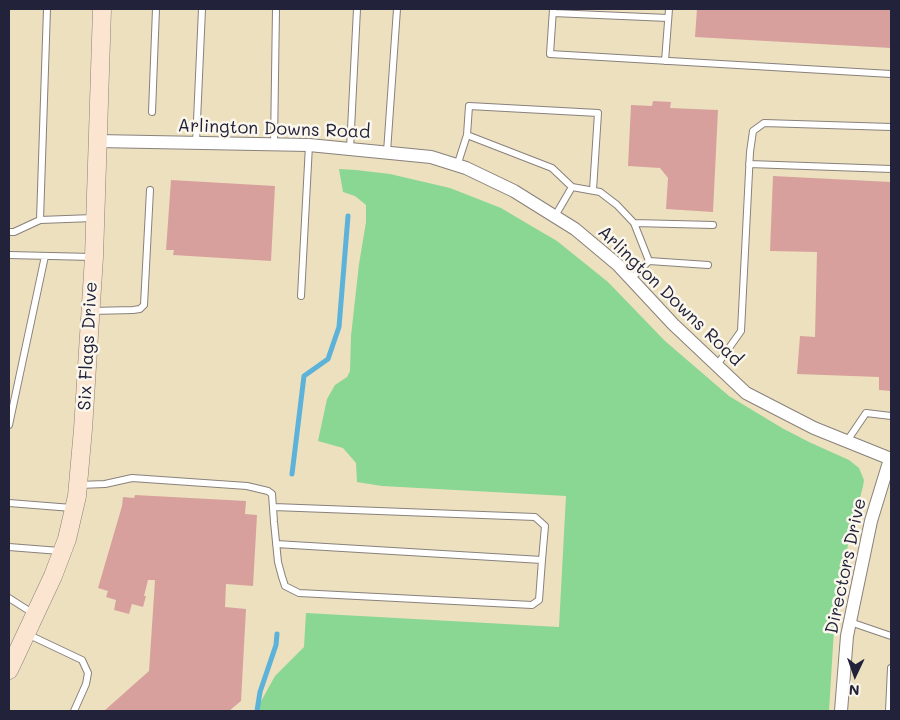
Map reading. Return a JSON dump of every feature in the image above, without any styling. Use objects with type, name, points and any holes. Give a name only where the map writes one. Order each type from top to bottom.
[{"type":"street","name":"Six Flags Drive","points":[[9,670],[53,576],[74,508],[78,485],[94,257],[102,9]]},
{"type":"street","name":"Arlington Downs Road","points":[[97,141],[310,145],[431,157],[457,166],[514,191],[575,229],[618,265],[673,324],[746,393],[814,428],[890,459]]},
{"type":"street","name":"Directors Drive","points":[[841,711],[847,636],[872,521],[890,459]]},
{"type":"lane","points":[[40,220],[47,9]]},
{"type":"lane","points":[[152,112],[156,9]]},
{"type":"lane","points":[[196,143],[202,9]]},
{"type":"lane","points":[[274,144],[276,9]]},
{"type":"lane","points":[[350,149],[357,9]]},
{"type":"lane","points":[[387,152],[398,9]]},
{"type":"lane","points":[[665,61],[669,9]]},
{"type":"lane","points":[[668,18],[553,11],[550,54],[891,74]]},
{"type":"lane","points":[[457,166],[467,135],[469,106],[598,113],[593,190]]},
{"type":"lane","points":[[717,365],[741,331],[749,164],[753,131],[764,123],[891,127]]},
{"type":"lane","points":[[467,135],[552,168],[572,187],[600,192],[617,205],[634,223],[648,261]]},
{"type":"lane","points":[[301,296],[310,145]]},
{"type":"lane","points":[[749,164],[891,169]]},
{"type":"lane","points":[[555,216],[572,187]]},
{"type":"lane","points":[[90,311],[133,310],[140,309],[144,305],[150,190]]},
{"type":"lane","points":[[9,232],[14,232],[40,220],[94,218]]},
{"type":"lane","points":[[634,223],[712,225]]},
{"type":"lane","points":[[9,255],[94,257]]},
{"type":"lane","points":[[9,425],[45,256]]},
{"type":"lane","points":[[631,279],[648,261]]},
{"type":"lane","points":[[648,261],[708,265]]},
{"type":"lane","points":[[847,442],[866,413],[891,416]]},
{"type":"lane","points":[[78,485],[105,484],[132,478],[247,486],[268,491],[272,494],[278,562],[285,586],[299,593],[532,605],[540,600],[545,526],[535,517],[274,507]]},
{"type":"lane","points":[[9,504],[74,508]]},
{"type":"lane","points":[[276,544],[542,560]]},
{"type":"lane","points":[[9,547],[62,551]]},
{"type":"lane","points":[[9,598],[35,615]]},
{"type":"lane","points":[[850,622],[891,636]]},
{"type":"lane","points":[[26,634],[82,660],[88,673],[86,684],[74,711]]},
{"type":"lane","points":[[890,711],[891,668]]},
{"type":"green space","points":[[339,169],[390,174],[450,188],[501,208],[557,241],[608,282],[665,341],[729,396],[782,428],[849,460],[859,468],[864,480],[843,565],[837,601],[829,711],[259,711],[259,705],[275,676],[304,647],[306,613],[559,627],[566,496],[382,486],[357,482],[356,463],[343,448],[318,441],[327,399],[335,385],[347,377],[350,371],[351,336],[366,222],[366,205],[355,196],[343,192]]},
{"type":"building","points":[[697,9],[891,9],[891,48],[695,37]]},
{"type":"building","points":[[653,101],[671,102],[670,108],[718,110],[713,212],[666,209],[668,178],[660,168],[628,166],[631,105],[652,106]]},
{"type":"building","points":[[773,176],[891,182],[891,391],[879,390],[879,377],[797,374],[800,336],[815,337],[817,252],[770,251]]},
{"type":"building","points":[[171,180],[275,186],[271,261],[173,255],[174,250],[166,250]]},
{"type":"building","points":[[135,495],[246,501],[245,514],[257,515],[253,586],[226,584],[225,607],[246,609],[241,701],[229,711],[104,711],[149,671],[155,580],[148,580],[143,607],[132,604],[129,614],[114,610],[116,600],[106,597],[108,591],[98,588],[123,497],[134,498]]},
{"type":"waterway","points":[[292,474],[304,376],[328,359],[339,327],[348,216]]},
{"type":"waterway","points":[[257,711],[260,692],[276,645],[277,634]]}]
